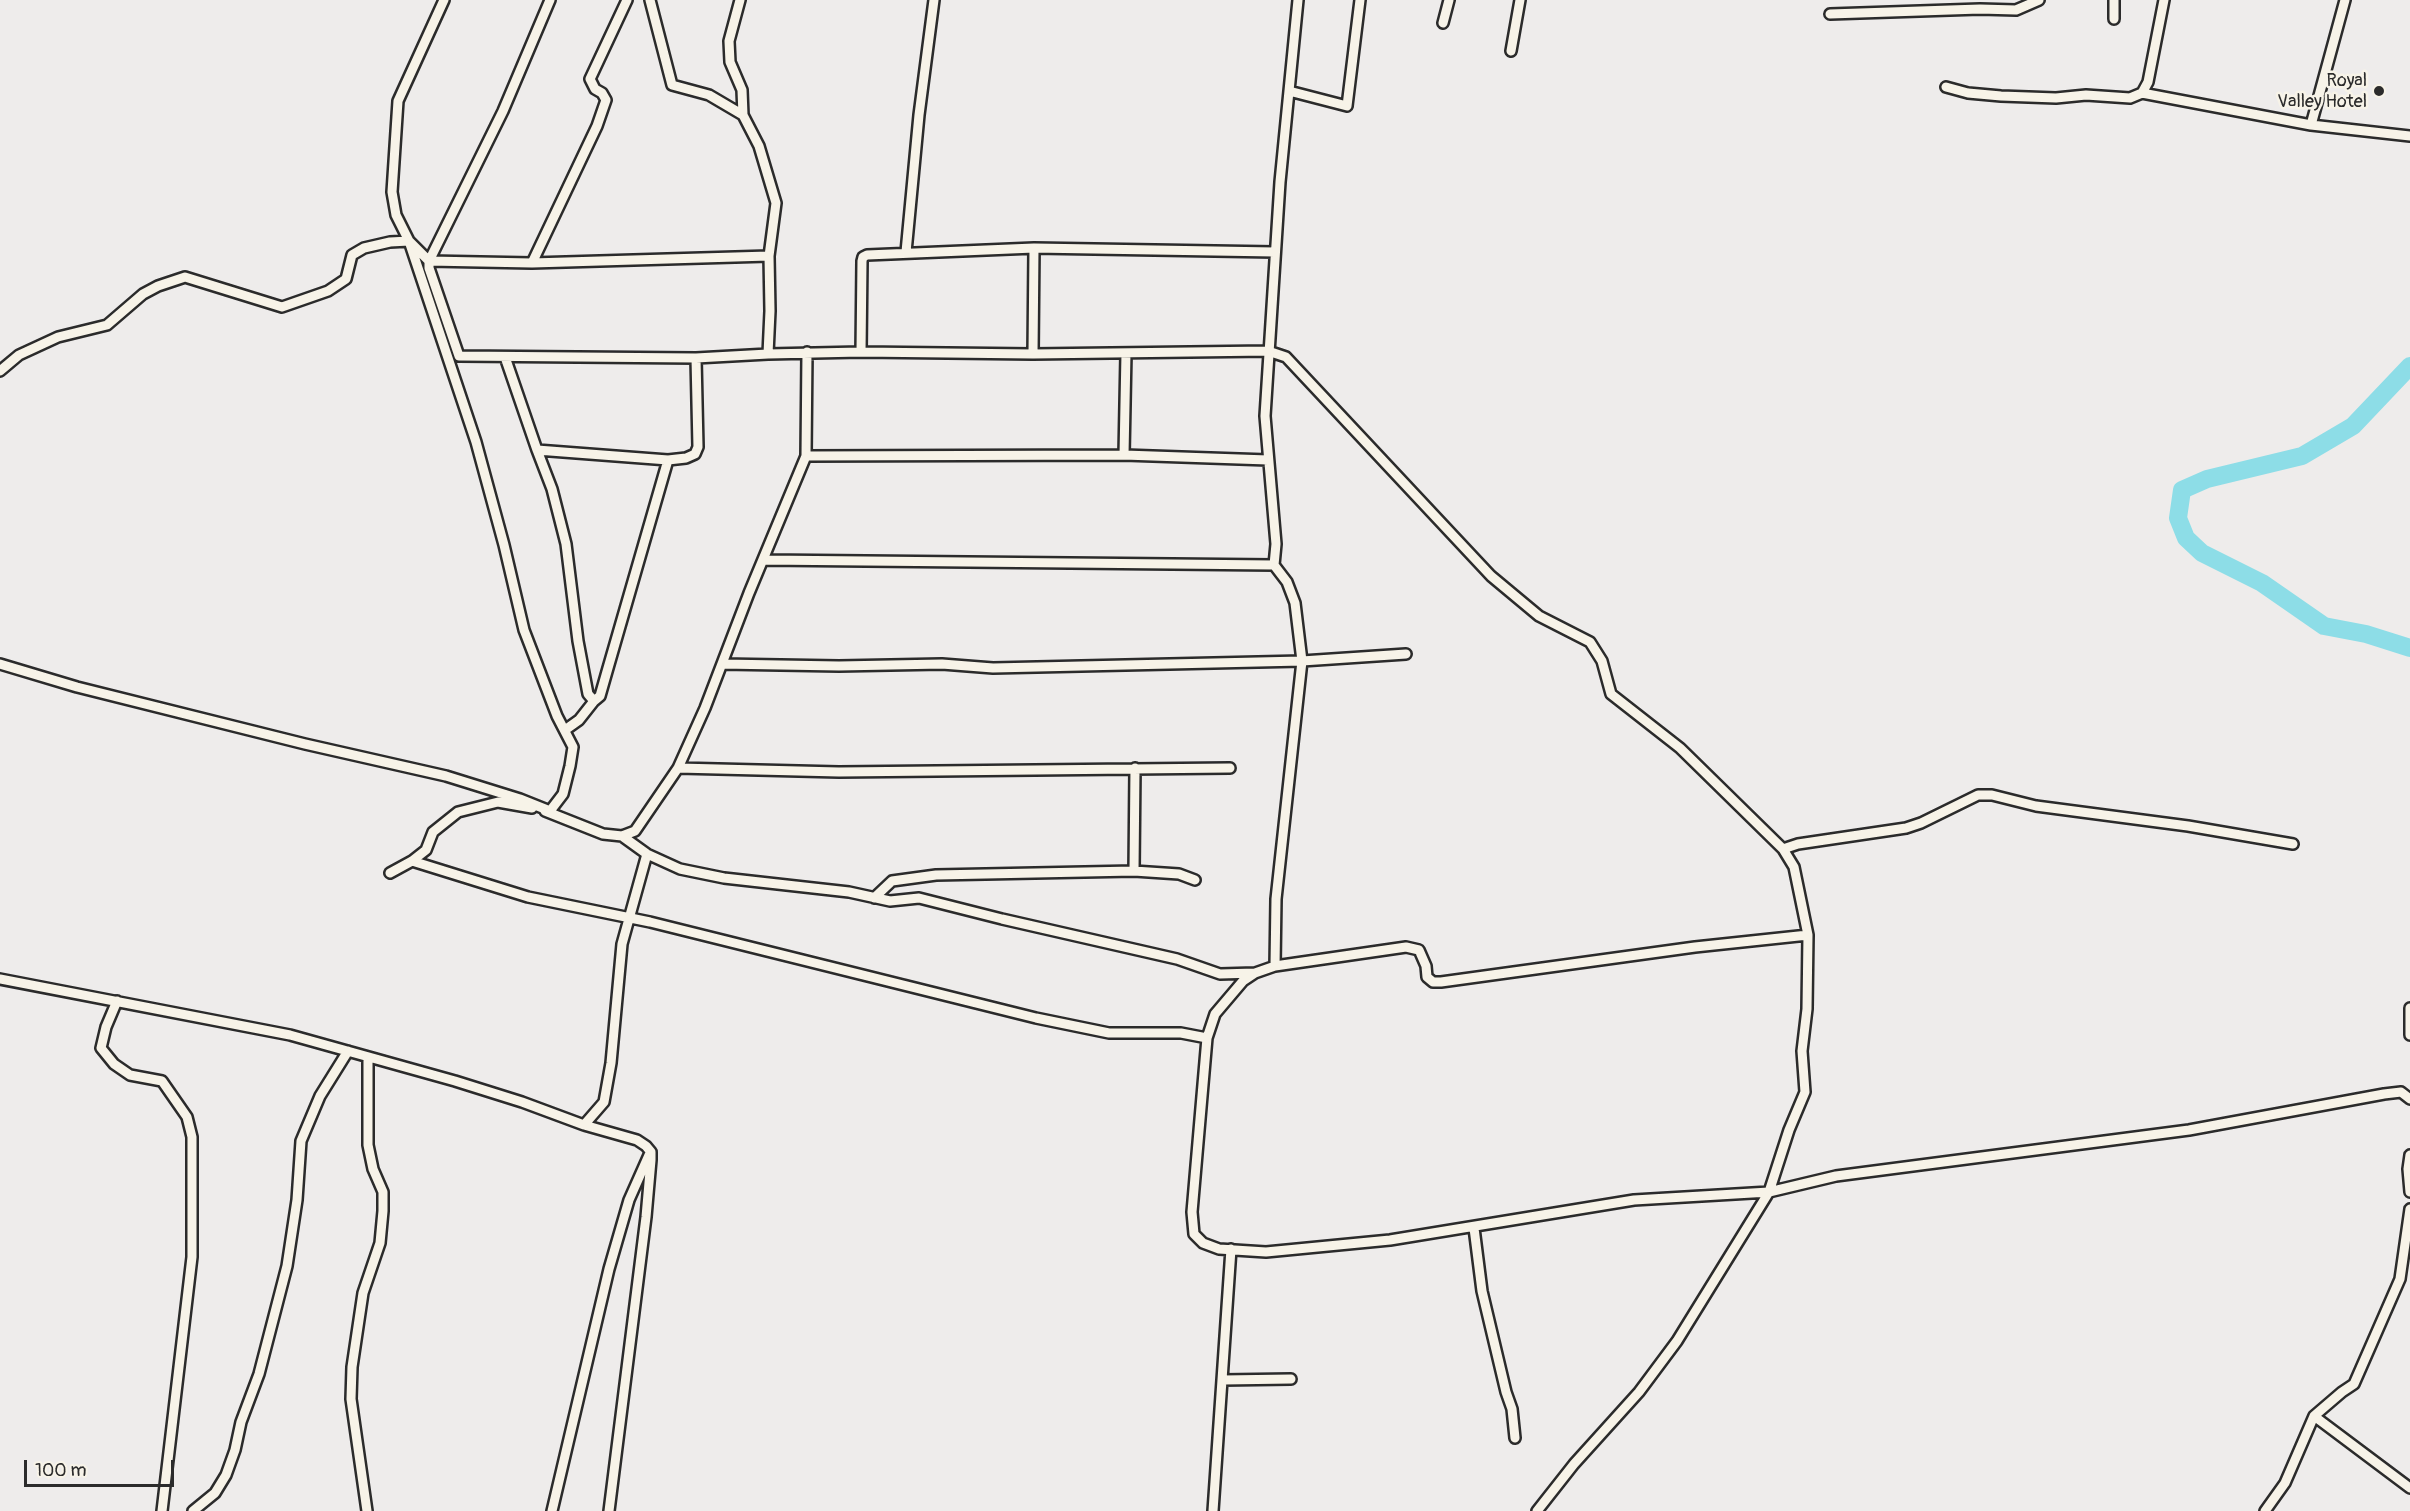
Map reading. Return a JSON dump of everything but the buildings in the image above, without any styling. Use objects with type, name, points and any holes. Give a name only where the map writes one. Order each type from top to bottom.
[{"type":"street","points":[[444,0],[398,101],[392,192],[396,214],[409,242],[476,442],[524,630],[557,716],[573,747],[563,794],[550,812]]},
{"type":"street","points":[[550,0],[504,111],[429,261],[429,268],[459,356],[696,358],[861,351],[1033,354],[1268,351],[1286,357],[1491,576],[1539,616],[1590,642],[1602,661],[1611,694],[1680,748],[1783,849],[1794,867],[1808,935],[1807,1009],[1803,1051],[1805,1092],[1789,1130],[1769,1192],[1677,1341],[1639,1392],[1574,1464],[1537,1511]]},
{"type":"street","points":[[532,263],[597,126],[606,100],[602,93],[595,89],[590,79],[627,0]]},
{"type":"street","points":[[650,0],[672,85],[708,95],[743,115]]},
{"type":"street","points":[[740,0],[729,41],[730,62],[742,90],[743,115],[759,146],[776,202],[769,256],[768,354]]},
{"type":"street","points":[[906,252],[919,115],[934,0]]},
{"type":"street","points":[[1275,966],[1276,899],[1302,662],[1295,603],[1287,582],[1274,565],[1276,544],[1265,416],[1275,252],[1298,0]]},
{"type":"street","points":[[1289,92],[1347,106],[1360,0]]},
{"type":"street","points":[[1443,23],[1449,0]]},
{"type":"street","points":[[1511,51],[1520,0]]},
{"type":"street","points":[[1830,14],[2016,10],[2039,0]]},
{"type":"street","points":[[2114,0],[2114,19]]},
{"type":"street","points":[[2142,93],[2148,82],[2164,0]]},
{"type":"street","points":[[2311,125],[2345,0]]},
{"type":"street","points":[[1946,87],[1968,93],[2056,98],[2085,95],[2130,98],[2142,93],[2311,125],[2410,136]]},
{"type":"street","points":[[0,371],[19,355],[58,337],[108,325],[143,294],[185,277],[282,307],[328,291],[346,279],[352,255],[364,248],[390,242],[409,242],[429,261],[532,263],[769,256]]},
{"type":"street","points":[[1033,354],[1034,248]]},
{"type":"street","points":[[861,351],[862,257],[906,252],[1034,248],[1275,252]]},
{"type":"street","points":[[0,664],[76,687],[305,744],[446,776],[520,799],[603,834],[622,836],[634,831],[678,768],[806,456],[807,352]]},
{"type":"street","points":[[1124,455],[1126,353]]},
{"type":"street","points":[[505,357],[552,489],[566,544],[578,641],[588,694],[594,701]]},
{"type":"street","points":[[537,450],[668,460],[686,458],[695,454],[698,447],[696,358]]},
{"type":"street","points":[[806,456],[1124,455],[1268,460]]},
{"type":"street","points":[[565,730],[579,720],[600,696],[668,460]]},
{"type":"street","points":[[764,560],[1274,565]]},
{"type":"street","points":[[722,664],[838,666],[920,664],[993,668],[1302,662],[1406,654]]},
{"type":"street","points":[[678,768],[839,772],[1230,768]]},
{"type":"street","points":[[1134,871],[1135,768]]},
{"type":"street","points":[[1783,849],[1798,844],[1906,828],[1978,795],[1992,795],[2036,806],[2188,826],[2293,844]]},
{"type":"street","points":[[390,873],[426,850],[433,832],[458,812],[498,802],[550,812]]},
{"type":"street","points":[[622,836],[647,854],[680,868],[724,878],[849,892],[890,901],[919,898],[1177,959],[1220,974],[1255,973]]},
{"type":"street","points":[[584,1125],[604,1102],[611,1063],[622,944],[647,854]]},
{"type":"street","points":[[412,861],[528,897],[630,917],[958,999],[1098,1031],[1181,1033],[1207,1038]]},
{"type":"street","points":[[874,898],[892,881],[936,875],[1134,871],[1179,874],[1195,880]]},
{"type":"street","points":[[1808,935],[1695,947],[1442,982],[1433,982],[1427,977],[1426,966],[1419,951],[1406,947],[1275,966],[1255,973],[1243,981],[1215,1014],[1207,1038],[1192,1212],[1192,1229],[1195,1236],[1203,1244],[1219,1249],[1266,1252],[1390,1240],[1634,1200],[1769,1192],[1836,1176],[2189,1130],[2384,1094],[2401,1092],[2410,1099]]},
{"type":"street","points":[[0,979],[290,1035],[500,1095],[584,1125],[637,1140],[651,1152]]},
{"type":"street","points":[[117,1001],[106,1027],[101,1048],[114,1064],[130,1075],[162,1081],[188,1117],[192,1137],[192,1257],[162,1511]]},
{"type":"street","points":[[2410,1008],[2410,1035]]},
{"type":"street","points":[[193,1511],[215,1493],[226,1475],[235,1450],[241,1422],[260,1374],[286,1266],[297,1200],[301,1141],[320,1096],[348,1051]]},
{"type":"street","points":[[367,1511],[351,1399],[352,1366],[363,1293],[380,1243],[383,1211],[383,1192],[373,1169],[368,1145],[368,1057]]},
{"type":"street","points":[[552,1511],[609,1269],[629,1200],[651,1152]]},
{"type":"street","points":[[609,1511],[646,1217],[651,1152]]},
{"type":"street","points":[[2410,1155],[2408,1170],[2410,1192]]},
{"type":"street","points":[[2265,1511],[2285,1483],[2314,1416],[2355,1384],[2400,1279],[2410,1209]]},
{"type":"street","points":[[1474,1228],[1482,1291],[1512,1409],[1515,1438]]},
{"type":"street","points":[[1213,1511],[1231,1250]]},
{"type":"street","points":[[1223,1380],[1292,1379]]},
{"type":"street","points":[[2314,1416],[2410,1488]]},
{"type":"waterway","points":[[2410,366],[2353,426],[2302,456],[2207,479],[2182,490],[2178,518],[2186,538],[2202,553],[2262,583],[2324,626],[2366,634],[2410,648]]},
{"type":"place","name":"Royal Valley Hotel","points":[[2379,91]]}]
